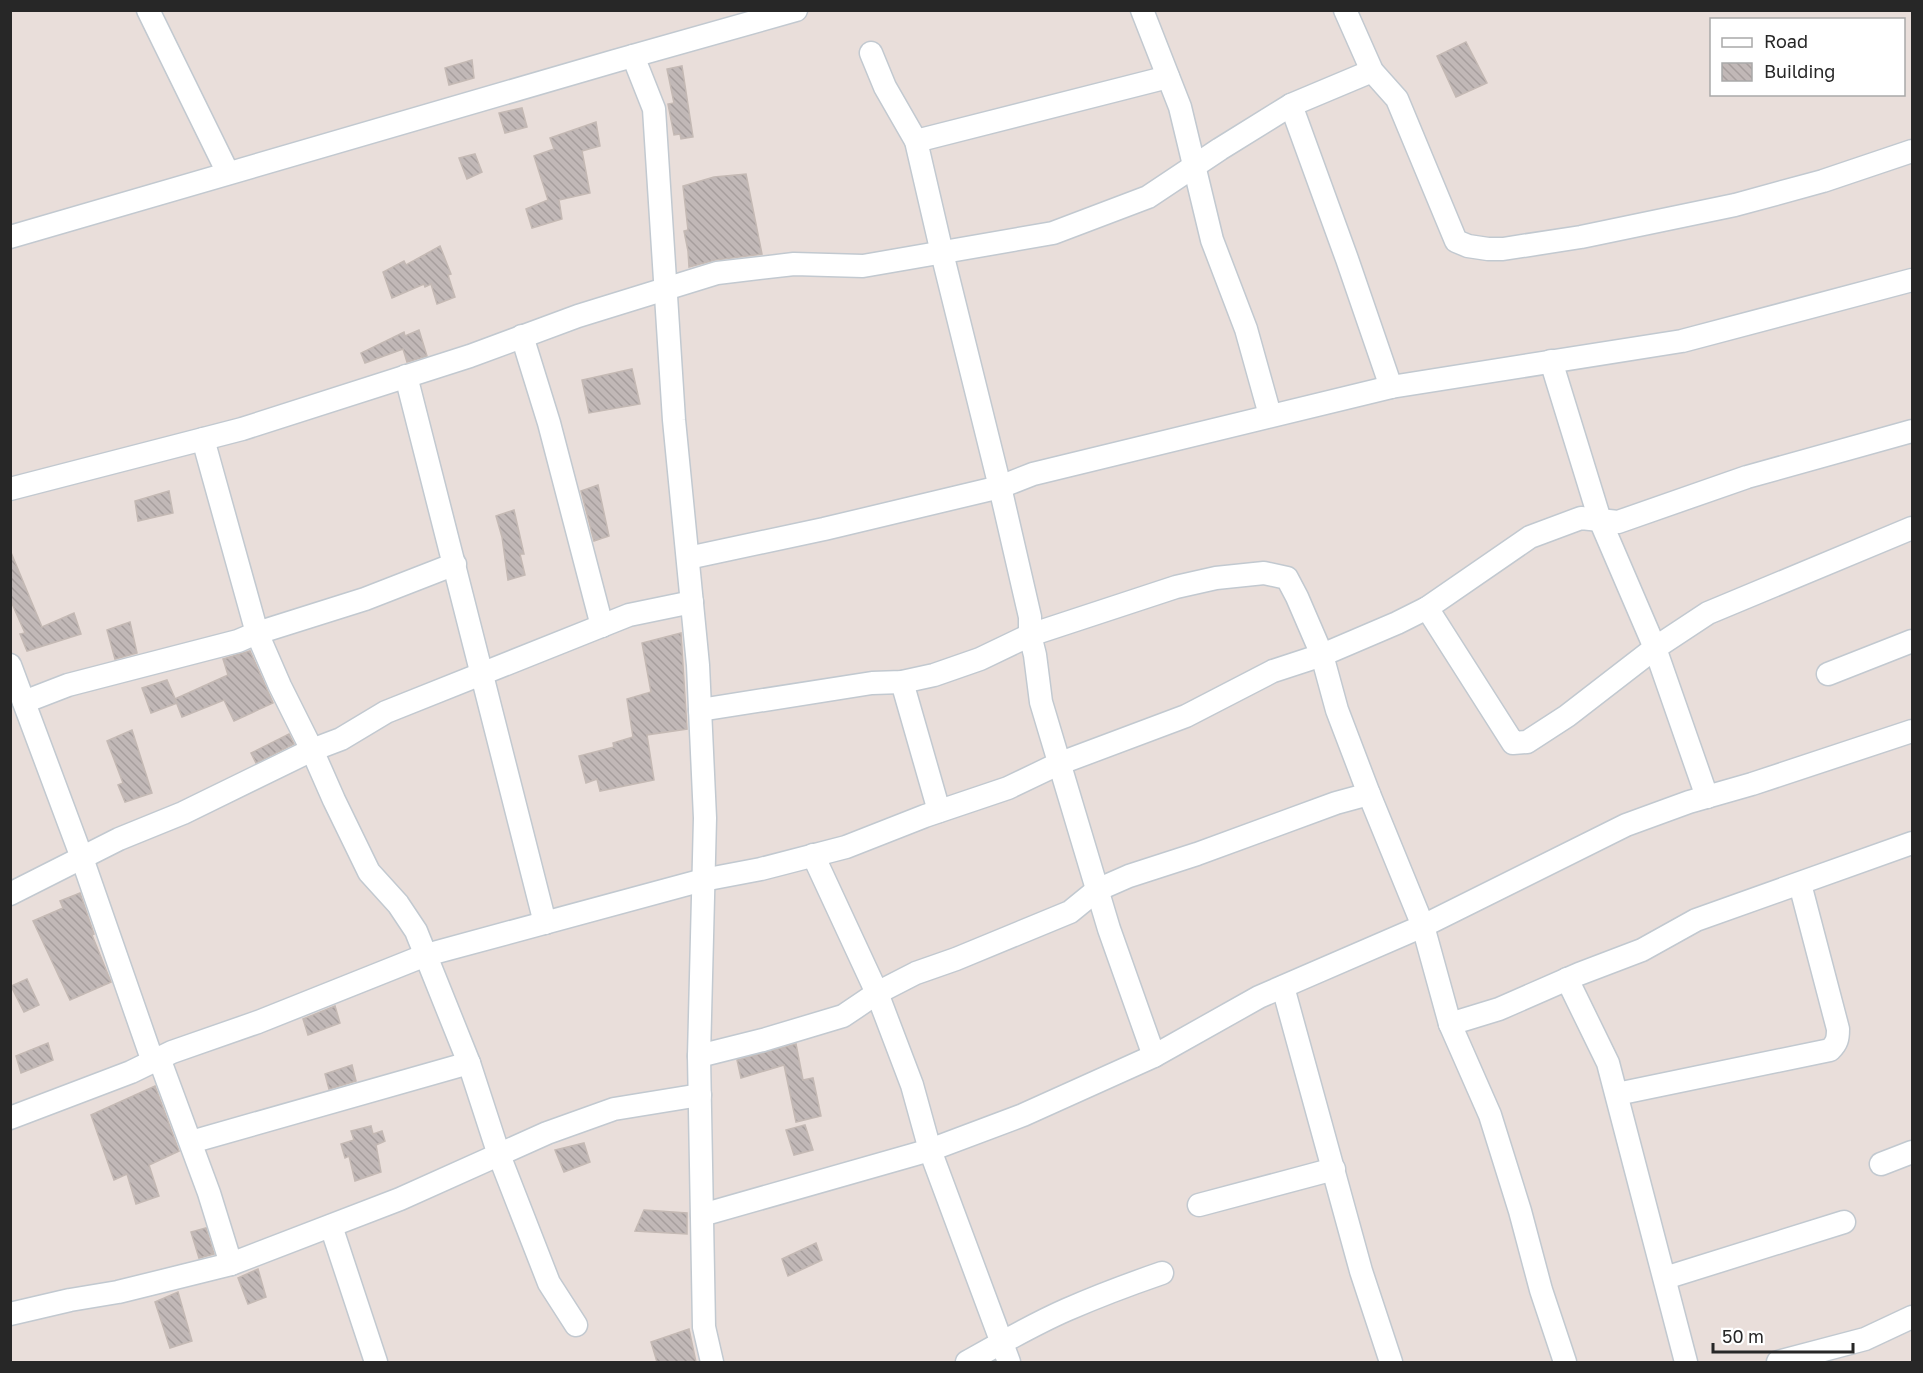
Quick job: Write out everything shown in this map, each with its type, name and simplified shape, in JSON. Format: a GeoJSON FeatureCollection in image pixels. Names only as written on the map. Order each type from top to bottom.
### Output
{"type":"FeatureCollection","features":[{"type":"Feature","properties":{"kind":"street"},"geometry":{"type":"LineString","coordinates":[[148,10],[228,173]]}},
{"type":"Feature","properties":{"kind":"street"},"geometry":{"type":"LineString","coordinates":[[10,237],[796,10]]}},
{"type":"Feature","properties":{"kind":"street"},"geometry":{"type":"LineString","coordinates":[[1142,10],[1180,107],[1212,240],[1246,329],[1270,415]]}},
{"type":"Feature","properties":{"kind":"street"},"geometry":{"type":"LineString","coordinates":[[1345,10],[1372,71],[1397,99],[1456,241],[1468,246],[1503,249],[1581,237],[1735,205],[1823,181],[1912,151]]}},
{"type":"Feature","properties":{"kind":"street"},"geometry":{"type":"LineString","coordinates":[[871,53],[885,87],[916,141],[1030,618],[1029,635],[1035,655],[1041,702],[1109,929],[1154,1056]]}},
{"type":"Feature","properties":{"kind":"street"},"geometry":{"type":"LineString","coordinates":[[633,56],[654,109],[674,420],[698,665],[705,818],[699,1056],[704,1327],[712,1362]]}},
{"type":"Feature","properties":{"kind":"street"},"geometry":{"type":"LineString","coordinates":[[10,489],[242,429],[470,356],[578,316],[717,273],[794,264],[863,266],[942,254],[1053,232],[1148,197],[1291,105],[1372,71]]}},
{"type":"Feature","properties":{"kind":"street"},"geometry":{"type":"LineString","coordinates":[[916,141],[1168,77]]}},
{"type":"Feature","properties":{"kind":"street"},"geometry":{"type":"LineString","coordinates":[[1291,105],[1391,387]]}},
{"type":"Feature","properties":{"kind":"street"},"geometry":{"type":"LineString","coordinates":[[688,558],[824,529],[1000,487],[1033,474],[1391,387],[1682,341],[1912,280]]}},
{"type":"Feature","properties":{"kind":"street"},"geometry":{"type":"LineString","coordinates":[[522,336],[549,423],[602,626]]}},
{"type":"Feature","properties":{"kind":"street"},"geometry":{"type":"LineString","coordinates":[[1551,361],[1600,520],[1655,648],[1707,797]]}},
{"type":"Feature","properties":{"kind":"street"},"geometry":{"type":"LineString","coordinates":[[406,376],[545,922]]}},
{"type":"Feature","properties":{"kind":"street"},"geometry":{"type":"LineString","coordinates":[[10,1118],[131,1072],[172,1052],[302,1005],[426,955],[703,880],[846,847],[939,811],[1008,788],[1058,764],[1186,716],[1272,670],[1322,656],[1397,623],[1427,608],[1530,537],[1581,518],[1618,522],[1747,477],[1912,432]]}},
{"type":"Feature","properties":{"kind":"street"},"geometry":{"type":"LineString","coordinates":[[203,440],[258,633],[280,686],[369,872],[398,904],[416,932],[469,1063],[499,1155],[549,1283],[576,1325]]}},
{"type":"Feature","properties":{"kind":"street"},"geometry":{"type":"LineString","coordinates":[[1427,608],[1514,743],[1527,742],[1567,716],[1655,648],[1708,613],[1912,528]]}},
{"type":"Feature","properties":{"kind":"street"},"geometry":{"type":"LineString","coordinates":[[24,702],[68,685],[238,641],[365,599],[455,564]]}},
{"type":"Feature","properties":{"kind":"street"},"geometry":{"type":"LineString","coordinates":[[700,710],[872,684],[902,682],[934,675],[980,658],[1029,635],[1176,587],[1216,578],[1264,573],[1287,578],[1322,656],[1337,710],[1423,926],[1450,1024],[1490,1115],[1520,1211],[1540,1290],[1565,1362]]}},
{"type":"Feature","properties":{"kind":"street"},"geometry":{"type":"LineString","coordinates":[[10,894],[119,839],[183,813],[312,750],[341,739],[386,712],[629,615],[692,602]]}},
{"type":"Feature","properties":{"kind":"street"},"geometry":{"type":"LineString","coordinates":[[1828,674],[1912,641]]}},
{"type":"Feature","properties":{"kind":"street"},"geometry":{"type":"LineString","coordinates":[[10,665],[156,1060],[191,1142],[231,1263]]}},
{"type":"Feature","properties":{"kind":"street"},"geometry":{"type":"LineString","coordinates":[[902,682],[939,811]]}},
{"type":"Feature","properties":{"kind":"street"},"geometry":{"type":"LineString","coordinates":[[702,1215],[930,1150],[1023,1115],[1154,1056],[1259,997],[1423,926],[1626,825],[1707,797],[1842,756],[1912,731]]}},
{"type":"Feature","properties":{"kind":"street"},"geometry":{"type":"LineString","coordinates":[[699,1056],[843,1016],[877,993],[916,973],[956,960],[1070,912],[1097,891],[1129,876],[1197,854],[1336,803],[1369,794]]}},
{"type":"Feature","properties":{"kind":"street"},"geometry":{"type":"LineString","coordinates":[[1450,1024],[1499,1009],[1642,950],[1696,920],[1912,843]]}},
{"type":"Feature","properties":{"kind":"street"},"geometry":{"type":"LineString","coordinates":[[813,855],[877,993],[912,1084],[930,1150],[1006,1352]]}},
{"type":"Feature","properties":{"kind":"street"},"geometry":{"type":"LineString","coordinates":[[1617,1095],[1830,1050],[1836,1044],[1838,1029],[1800,884]]}},
{"type":"Feature","properties":{"kind":"street"},"geometry":{"type":"LineString","coordinates":[[1568,979],[1608,1063],[1686,1362]]}},
{"type":"Feature","properties":{"kind":"street"},"geometry":{"type":"LineString","coordinates":[[1283,987],[1361,1271],[1391,1362]]}},
{"type":"Feature","properties":{"kind":"street"},"geometry":{"type":"LineString","coordinates":[[191,1142],[469,1063]]}},
{"type":"Feature","properties":{"kind":"street"},"geometry":{"type":"LineString","coordinates":[[10,1314],[118,1292],[231,1263],[400,1199],[547,1133],[614,1109],[700,1095]]}},
{"type":"Feature","properties":{"kind":"street"},"geometry":{"type":"LineString","coordinates":[[1881,1164],[1912,1152]]}},
{"type":"Feature","properties":{"kind":"street"},"geometry":{"type":"LineString","coordinates":[[1199,1205],[1334,1169]]}},
{"type":"Feature","properties":{"kind":"street"},"geometry":{"type":"LineString","coordinates":[[1665,1278],[1844,1222]]}},
{"type":"Feature","properties":{"kind":"street"},"geometry":{"type":"LineString","coordinates":[[331,1226],[376,1362]]}},
{"type":"Feature","properties":{"kind":"street"},"geometry":{"type":"LineString","coordinates":[[967,1362],[1006,1352],[1063,1311],[1162,1273]]}},
{"type":"Feature","properties":{"kind":"street"},"geometry":{"type":"LineString","coordinates":[[1778,1362],[1865,1339],[1912,1317]]}},
{"type":"Feature","properties":{"kind":"building"},"geometry":{"type":"Polygon","coordinates":[[[1466,42],[1487,83],[1456,97],[1437,56],[1466,42]]]}},
{"type":"Feature","properties":{"kind":"building"},"geometry":{"type":"Polygon","coordinates":[[[472,60],[474,78],[449,85],[445,68],[472,60]]]}},
{"type":"Feature","properties":{"kind":"building"},"geometry":{"type":"Polygon","coordinates":[[[682,66],[693,137],[681,139],[680,134],[674,135],[668,104],[674,103],[667,69],[682,66]]]}},
{"type":"Feature","properties":{"kind":"building"},"geometry":{"type":"Polygon","coordinates":[[[522,108],[527,127],[505,133],[499,113],[522,108]]]}},
{"type":"Feature","properties":{"kind":"building"},"geometry":{"type":"Polygon","coordinates":[[[596,122],[600,146],[582,151],[590,193],[559,200],[562,219],[532,228],[526,209],[548,200],[534,156],[554,149],[550,138],[596,122]]]}},
{"type":"Feature","properties":{"kind":"building"},"geometry":{"type":"Polygon","coordinates":[[[475,154],[482,172],[467,179],[459,158],[475,154]]]}},
{"type":"Feature","properties":{"kind":"building"},"geometry":{"type":"Polygon","coordinates":[[[746,174],[762,254],[715,260],[689,267],[684,231],[688,230],[683,186],[714,177],[746,174]]]}},
{"type":"Feature","properties":{"kind":"building"},"geometry":{"type":"Polygon","coordinates":[[[440,246],[451,274],[448,275],[455,297],[437,304],[431,284],[425,287],[424,284],[392,298],[383,272],[404,261],[406,265],[440,246]]]}},
{"type":"Feature","properties":{"kind":"building"},"geometry":{"type":"Polygon","coordinates":[[[419,330],[427,356],[407,362],[403,349],[365,363],[361,353],[404,332],[405,336],[419,330]]]}},
{"type":"Feature","properties":{"kind":"building"},"geometry":{"type":"Polygon","coordinates":[[[632,369],[640,404],[589,413],[582,380],[632,369]]]}},
{"type":"Feature","properties":{"kind":"building"},"geometry":{"type":"Polygon","coordinates":[[[598,485],[609,536],[594,541],[581,491],[598,485]]]}},
{"type":"Feature","properties":{"kind":"building"},"geometry":{"type":"Polygon","coordinates":[[[169,491],[173,513],[138,521],[135,501],[169,491]]]}},
{"type":"Feature","properties":{"kind":"building"},"geometry":{"type":"Polygon","coordinates":[[[514,510],[524,554],[520,554],[525,575],[508,580],[502,537],[496,516],[514,510]]]}},
{"type":"Feature","properties":{"kind":"building"},"geometry":{"type":"Polygon","coordinates":[[[10,550],[42,627],[74,613],[81,634],[27,651],[20,634],[25,633],[10,599],[10,550]]]}},
{"type":"Feature","properties":{"kind":"building"},"geometry":{"type":"Polygon","coordinates":[[[130,622],[137,653],[115,659],[107,630],[130,622]]]}},
{"type":"Feature","properties":{"kind":"building"},"geometry":{"type":"Polygon","coordinates":[[[681,633],[687,729],[647,735],[654,780],[600,791],[597,779],[586,783],[579,756],[614,747],[613,743],[633,737],[627,699],[651,692],[642,643],[681,633]]]}},
{"type":"Feature","properties":{"kind":"building"},"geometry":{"type":"Polygon","coordinates":[[[250,651],[273,703],[234,721],[224,700],[182,717],[175,699],[228,675],[223,659],[250,651]]]}},
{"type":"Feature","properties":{"kind":"building"},"geometry":{"type":"Polygon","coordinates":[[[167,680],[177,703],[151,713],[142,688],[167,680]]]}},
{"type":"Feature","properties":{"kind":"building"},"geometry":{"type":"Polygon","coordinates":[[[132,730],[152,793],[125,802],[118,785],[123,783],[107,741],[132,730]]]}},
{"type":"Feature","properties":{"kind":"building"},"geometry":{"type":"Polygon","coordinates":[[[289,734],[294,744],[256,763],[251,753],[289,734]]]}},
{"type":"Feature","properties":{"kind":"building"},"geometry":{"type":"Polygon","coordinates":[[[80,893],[94,934],[92,935],[111,982],[70,1000],[33,921],[63,908],[60,901],[80,893]]]}},
{"type":"Feature","properties":{"kind":"building"},"geometry":{"type":"Polygon","coordinates":[[[27,979],[39,1005],[24,1012],[11,986],[27,979]]]}},
{"type":"Feature","properties":{"kind":"building"},"geometry":{"type":"Polygon","coordinates":[[[335,1006],[340,1023],[308,1035],[303,1019],[335,1006]]]}},
{"type":"Feature","properties":{"kind":"building"},"geometry":{"type":"Polygon","coordinates":[[[48,1043],[53,1060],[21,1073],[16,1056],[48,1043]]]}},
{"type":"Feature","properties":{"kind":"building"},"geometry":{"type":"Polygon","coordinates":[[[796,1044],[803,1080],[813,1078],[821,1116],[796,1122],[784,1065],[741,1078],[737,1060],[796,1044]]]}},
{"type":"Feature","properties":{"kind":"building"},"geometry":{"type":"Polygon","coordinates":[[[352,1065],[356,1081],[329,1089],[325,1074],[352,1065]]]}},
{"type":"Feature","properties":{"kind":"building"},"geometry":{"type":"Polygon","coordinates":[[[155,1086],[179,1151],[149,1165],[159,1196],[136,1204],[127,1174],[114,1180],[91,1115],[155,1086]]]}},
{"type":"Feature","properties":{"kind":"building"},"geometry":{"type":"Polygon","coordinates":[[[805,1125],[813,1150],[794,1155],[786,1130],[805,1125]]]}},
{"type":"Feature","properties":{"kind":"building"},"geometry":{"type":"Polygon","coordinates":[[[371,1126],[373,1134],[382,1131],[385,1141],[376,1145],[381,1172],[355,1181],[349,1156],[345,1158],[341,1144],[354,1140],[351,1131],[371,1126]]]}},
{"type":"Feature","properties":{"kind":"building"},"geometry":{"type":"Polygon","coordinates":[[[584,1143],[590,1162],[564,1172],[555,1150],[584,1143]]]}},
{"type":"Feature","properties":{"kind":"building"},"geometry":{"type":"Polygon","coordinates":[[[644,1210],[687,1213],[687,1234],[635,1231],[644,1210]]]}},
{"type":"Feature","properties":{"kind":"building"},"geometry":{"type":"Polygon","coordinates":[[[206,1228],[214,1254],[199,1258],[191,1232],[206,1228]]]}},
{"type":"Feature","properties":{"kind":"building"},"geometry":{"type":"Polygon","coordinates":[[[816,1243],[822,1260],[788,1276],[782,1259],[816,1243]]]}},
{"type":"Feature","properties":{"kind":"building"},"geometry":{"type":"Polygon","coordinates":[[[258,1269],[266,1297],[248,1304],[238,1278],[258,1269]]]}},
{"type":"Feature","properties":{"kind":"building"},"geometry":{"type":"Polygon","coordinates":[[[178,1292],[192,1341],[170,1348],[155,1302],[178,1292]]]}},
{"type":"Feature","properties":{"kind":"building"},"geometry":{"type":"Polygon","coordinates":[[[689,1329],[696,1362],[657,1362],[651,1342],[689,1329]]]}}]}
